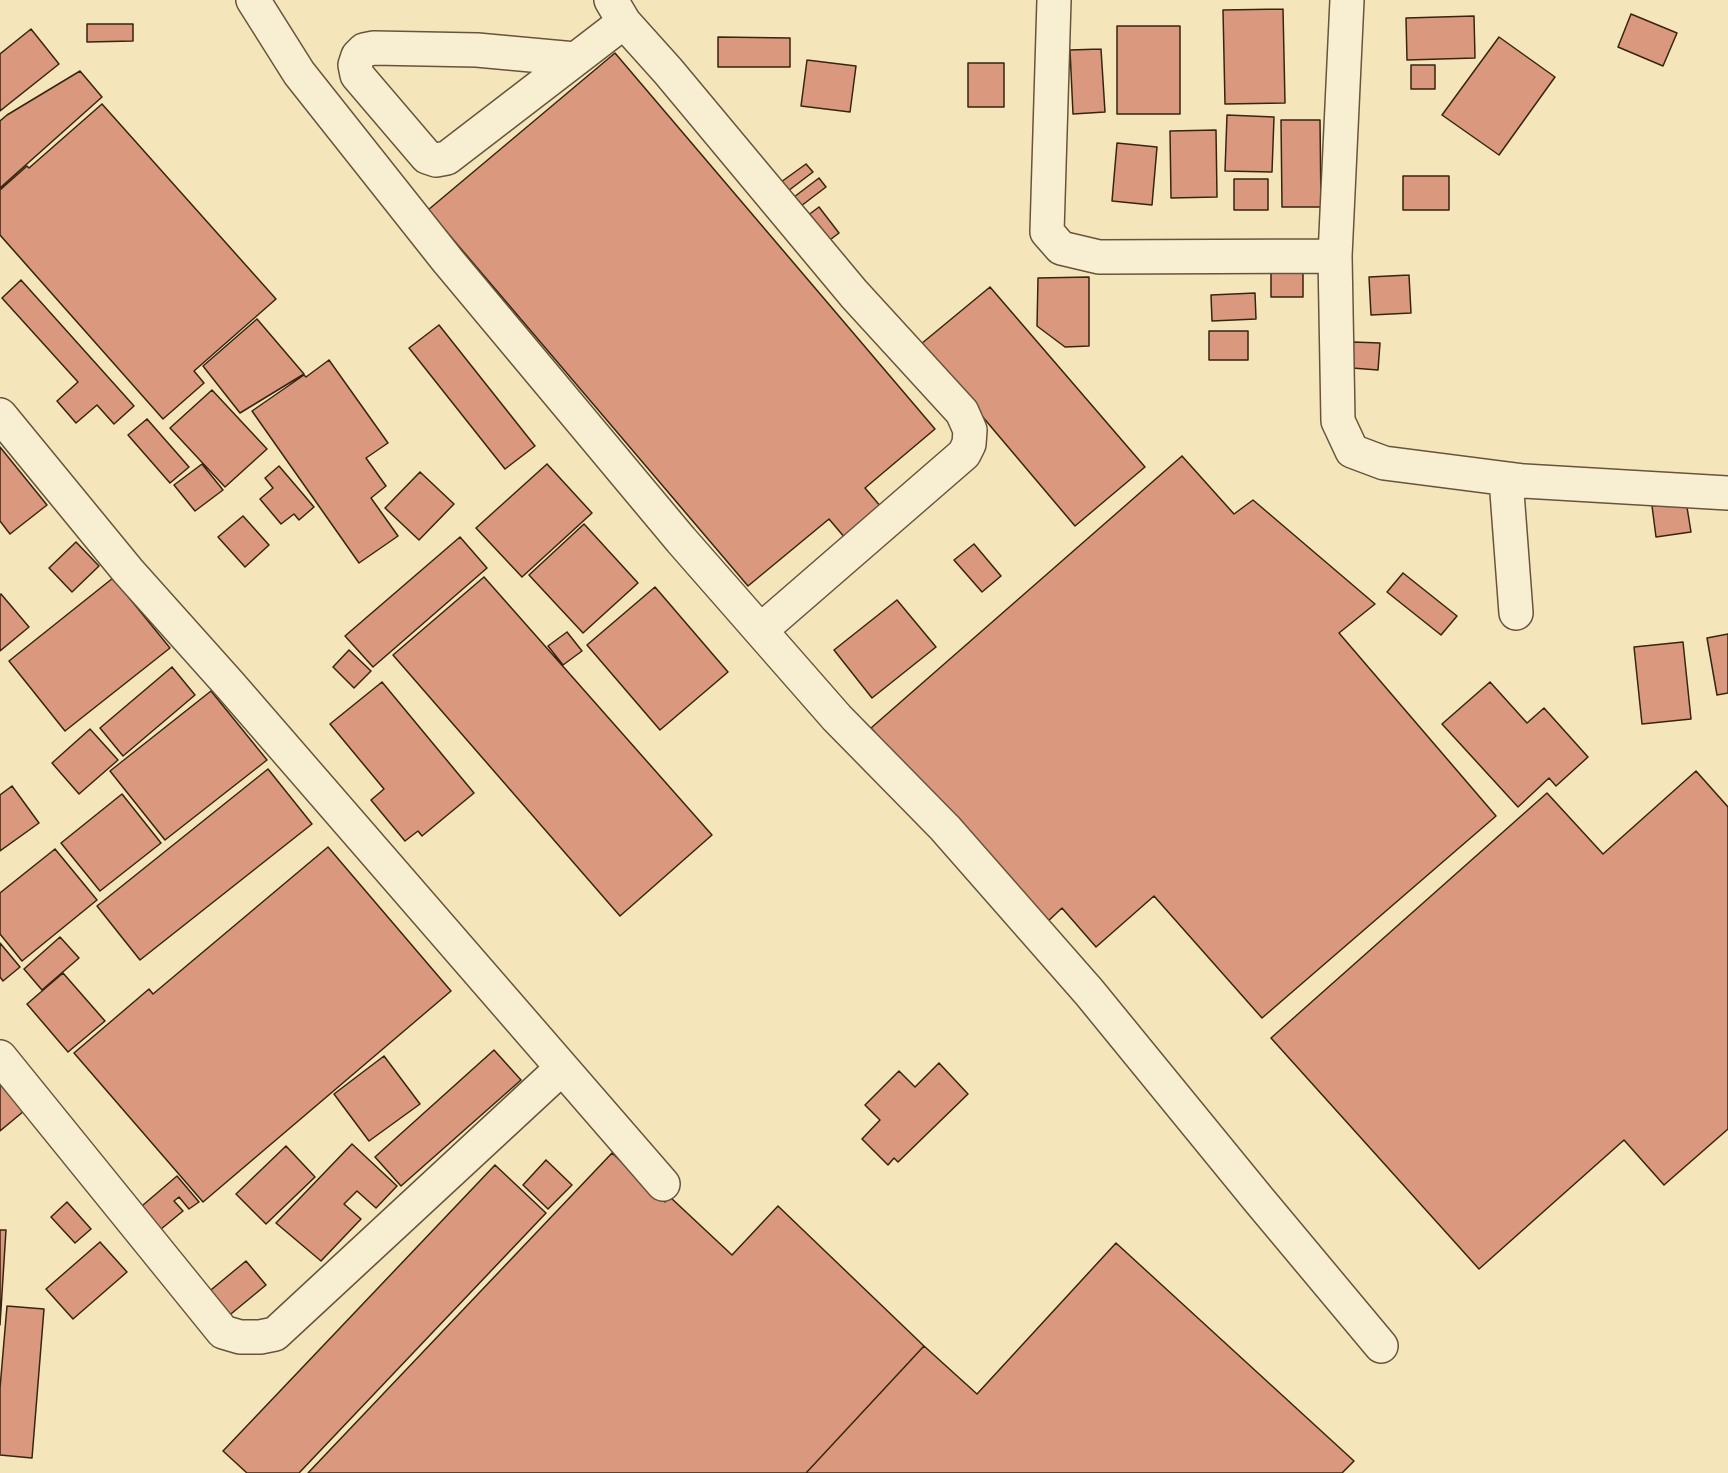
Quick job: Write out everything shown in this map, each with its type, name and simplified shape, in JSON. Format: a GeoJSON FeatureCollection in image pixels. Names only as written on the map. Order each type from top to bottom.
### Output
{"type":"FeatureCollection","features":[{"type":"Feature","properties":{"kind":"street"},"geometry":{"type":"LineString","coordinates":[[253,0],[299,73],[448,261],[681,540],[837,717],[945,828],[1089,992],[1381,1346]]}},
{"type":"Feature","properties":{"kind":"street"},"geometry":{"type":"LineString","coordinates":[[1054,0],[1047,232],[1061,248],[1099,257],[1335,256]]}},
{"type":"Feature","properties":{"kind":"street"},"geometry":{"type":"LineString","coordinates":[[1347,0],[1335,256],[1338,421],[1352,451],[1384,463],[1506,479],[1728,493]]}},
{"type":"Feature","properties":{"kind":"street"},"geometry":{"type":"LineString","coordinates":[[575,59],[477,50],[374,48],[364,50],[358,56],[355,65],[357,75],[427,157],[436,160],[447,158],[575,59],[618,11],[854,294],[962,412],[970,429],[969,444],[964,454],[761,630]]}},
{"type":"Feature","properties":{"kind":"street"},"geometry":{"type":"LineString","coordinates":[[0,415],[128,572],[230,685],[663,1184]]}},
{"type":"Feature","properties":{"kind":"street"},"geometry":{"type":"LineString","coordinates":[[1506,479],[1516,614]]}},
{"type":"Feature","properties":{"kind":"street"},"geometry":{"type":"LineString","coordinates":[[0,1058],[223,1332],[240,1337],[275,1334],[562,1068]]}},
{"type":"Feature","properties":{"kind":"building"},"geometry":{"type":"Polygon","coordinates":[[[1283,9],[1285,103],[1225,104],[1223,10],[1283,9]]]}},
{"type":"Feature","properties":{"kind":"building"},"geometry":{"type":"Polygon","coordinates":[[[1631,14],[1677,33],[1663,66],[1618,47],[1631,14]]]}},
{"type":"Feature","properties":{"kind":"building"},"geometry":{"type":"Polygon","coordinates":[[[1474,16],[1475,58],[1407,60],[1406,18],[1474,16]]]}},
{"type":"Feature","properties":{"kind":"building"},"geometry":{"type":"Polygon","coordinates":[[[87,24],[133,24],[133,41],[87,42],[87,24]]]}},
{"type":"Feature","properties":{"kind":"building"},"geometry":{"type":"Polygon","coordinates":[[[1117,26],[1180,26],[1180,114],[1117,114],[1117,26]]]}},
{"type":"Feature","properties":{"kind":"building"},"geometry":{"type":"Polygon","coordinates":[[[31,29],[59,64],[0,111],[0,54],[31,29]]]}},
{"type":"Feature","properties":{"kind":"building"},"geometry":{"type":"Polygon","coordinates":[[[718,37],[790,38],[790,67],[718,67],[718,37]]]}},
{"type":"Feature","properties":{"kind":"building"},"geometry":{"type":"Polygon","coordinates":[[[1499,37],[1555,77],[1499,155],[1442,115],[1499,37]]]}},
{"type":"Feature","properties":{"kind":"building"},"geometry":{"type":"Polygon","coordinates":[[[1101,49],[1105,112],[1073,114],[1070,50],[1101,49]]]}},
{"type":"Feature","properties":{"kind":"building"},"geometry":{"type":"Polygon","coordinates":[[[615,53],[935,429],[865,488],[887,514],[851,545],[829,519],[748,586],[428,210],[615,53]]]}},
{"type":"Feature","properties":{"kind":"building"},"geometry":{"type":"Polygon","coordinates":[[[807,60],[856,66],[850,112],[801,106],[807,60]]]}},
{"type":"Feature","properties":{"kind":"building"},"geometry":{"type":"Polygon","coordinates":[[[968,63],[1004,63],[1004,107],[968,107],[968,63]]]}},
{"type":"Feature","properties":{"kind":"building"},"geometry":{"type":"Polygon","coordinates":[[[1411,65],[1435,65],[1435,89],[1411,89],[1411,65]]]}},
{"type":"Feature","properties":{"kind":"building"},"geometry":{"type":"Polygon","coordinates":[[[80,71],[102,97],[0,188],[0,121],[80,71]]]}},
{"type":"Feature","properties":{"kind":"building"},"geometry":{"type":"Polygon","coordinates":[[[102,104],[276,299],[194,371],[204,383],[163,419],[0,235],[0,190],[27,166],[29,168],[102,104]]]}},
{"type":"Feature","properties":{"kind":"building"},"geometry":{"type":"Polygon","coordinates":[[[1227,115],[1274,117],[1272,172],[1225,171],[1227,115]]]}},
{"type":"Feature","properties":{"kind":"building"},"geometry":{"type":"Polygon","coordinates":[[[1281,120],[1320,120],[1321,207],[1282,207],[1281,120]]]}},
{"type":"Feature","properties":{"kind":"building"},"geometry":{"type":"Polygon","coordinates":[[[1216,130],[1217,197],[1171,198],[1170,131],[1216,130]]]}},
{"type":"Feature","properties":{"kind":"building"},"geometry":{"type":"Polygon","coordinates":[[[1117,143],[1157,147],[1152,205],[1112,201],[1117,143]]]}},
{"type":"Feature","properties":{"kind":"building"},"geometry":{"type":"Polygon","coordinates":[[[806,164],[813,172],[788,191],[781,182],[806,164]]]}},
{"type":"Feature","properties":{"kind":"building"},"geometry":{"type":"Polygon","coordinates":[[[1403,176],[1449,176],[1449,210],[1403,210],[1403,176]]]}},
{"type":"Feature","properties":{"kind":"building"},"geometry":{"type":"Polygon","coordinates":[[[819,178],[826,187],[801,206],[794,197],[819,178]]]}},
{"type":"Feature","properties":{"kind":"building"},"geometry":{"type":"Polygon","coordinates":[[[1234,179],[1268,179],[1268,210],[1234,210],[1234,179]]]}},
{"type":"Feature","properties":{"kind":"building"},"geometry":{"type":"Polygon","coordinates":[[[819,207],[839,233],[822,246],[803,219],[819,207]]]}},
{"type":"Feature","properties":{"kind":"building"},"geometry":{"type":"Polygon","coordinates":[[[1271,267],[1303,267],[1303,297],[1271,297],[1271,267]]]}},
{"type":"Feature","properties":{"kind":"building"},"geometry":{"type":"Polygon","coordinates":[[[1409,275],[1411,313],[1371,315],[1369,277],[1409,275]]]}},
{"type":"Feature","properties":{"kind":"building"},"geometry":{"type":"Polygon","coordinates":[[[1089,277],[1089,346],[1065,347],[1037,326],[1038,278],[1089,277]]]}},
{"type":"Feature","properties":{"kind":"building"},"geometry":{"type":"Polygon","coordinates":[[[21,280],[134,406],[114,424],[97,405],[76,423],[57,401],[78,382],[2,298],[21,280]]]}},
{"type":"Feature","properties":{"kind":"building"},"geometry":{"type":"Polygon","coordinates":[[[990,287],[1145,467],[1075,526],[921,344],[990,287]]]}},
{"type":"Feature","properties":{"kind":"building"},"geometry":{"type":"Polygon","coordinates":[[[1255,293],[1256,319],[1212,321],[1211,295],[1255,293]]]}},
{"type":"Feature","properties":{"kind":"building"},"geometry":{"type":"Polygon","coordinates":[[[257,319],[304,374],[240,413],[203,366],[257,319]]]}},
{"type":"Feature","properties":{"kind":"building"},"geometry":{"type":"Polygon","coordinates":[[[439,325],[535,446],[505,469],[409,348],[439,325]]]}},
{"type":"Feature","properties":{"kind":"building"},"geometry":{"type":"Polygon","coordinates":[[[1209,331],[1248,331],[1248,360],[1209,360],[1209,331]]]}},
{"type":"Feature","properties":{"kind":"building"},"geometry":{"type":"Polygon","coordinates":[[[1353,342],[1380,343],[1378,370],[1352,368],[1353,342]]]}},
{"type":"Feature","properties":{"kind":"building"},"geometry":{"type":"Polygon","coordinates":[[[329,360],[388,443],[366,458],[386,486],[371,498],[398,536],[359,563],[252,411],[329,360]]]}},
{"type":"Feature","properties":{"kind":"building"},"geometry":{"type":"Polygon","coordinates":[[[212,390],[267,449],[225,487],[170,428],[212,390]]]}},
{"type":"Feature","properties":{"kind":"building"},"geometry":{"type":"Polygon","coordinates":[[[147,419],[189,467],[170,483],[128,435],[147,419]]]}},
{"type":"Feature","properties":{"kind":"building"},"geometry":{"type":"Polygon","coordinates":[[[0,447],[47,505],[10,534],[0,521],[0,447]]]}},
{"type":"Feature","properties":{"kind":"building"},"geometry":{"type":"Polygon","coordinates":[[[1182,456],[1234,514],[1253,500],[1375,604],[1339,633],[1496,816],[1262,1018],[1154,896],[1096,947],[1062,908],[1045,924],[871,728],[1182,456]]]}},
{"type":"Feature","properties":{"kind":"building"},"geometry":{"type":"Polygon","coordinates":[[[202,464],[223,490],[195,511],[174,485],[202,464]]]}},
{"type":"Feature","properties":{"kind":"building"},"geometry":{"type":"Polygon","coordinates":[[[547,464],[592,513],[522,577],[476,528],[547,464]]]}},
{"type":"Feature","properties":{"kind":"building"},"geometry":{"type":"Polygon","coordinates":[[[279,466],[314,507],[299,520],[294,514],[281,524],[260,499],[273,488],[265,478],[279,466]]]}},
{"type":"Feature","properties":{"kind":"building"},"geometry":{"type":"Polygon","coordinates":[[[420,472],[454,504],[419,540],[385,508],[420,472]]]}},
{"type":"Feature","properties":{"kind":"building"},"geometry":{"type":"Polygon","coordinates":[[[1686,501],[1691,532],[1656,537],[1652,506],[1686,501]]]}},
{"type":"Feature","properties":{"kind":"building"},"geometry":{"type":"Polygon","coordinates":[[[243,516],[269,545],[245,567],[218,537],[243,516]]]}},
{"type":"Feature","properties":{"kind":"building"},"geometry":{"type":"Polygon","coordinates":[[[584,524],[638,583],[583,633],[529,575],[584,524]]]}},
{"type":"Feature","properties":{"kind":"building"},"geometry":{"type":"Polygon","coordinates":[[[460,537],[487,568],[373,667],[345,636],[460,537]]]}},
{"type":"Feature","properties":{"kind":"building"},"geometry":{"type":"Polygon","coordinates":[[[76,542],[99,566],[72,592],[49,568],[76,542]]]}},
{"type":"Feature","properties":{"kind":"building"},"geometry":{"type":"Polygon","coordinates":[[[974,544],[1001,576],[982,592],[954,560],[974,544]]]}},
{"type":"Feature","properties":{"kind":"building"},"geometry":{"type":"Polygon","coordinates":[[[1403,573],[1457,616],[1441,635],[1387,592],[1403,573]]]}},
{"type":"Feature","properties":{"kind":"building"},"geometry":{"type":"Polygon","coordinates":[[[484,577],[712,835],[620,916],[393,655],[484,577]]]}},
{"type":"Feature","properties":{"kind":"building"},"geometry":{"type":"Polygon","coordinates":[[[113,578],[170,648],[65,731],[9,661],[113,578]]]}},
{"type":"Feature","properties":{"kind":"building"},"geometry":{"type":"Polygon","coordinates":[[[655,587],[728,672],[660,730],[587,645],[655,587]]]}},
{"type":"Feature","properties":{"kind":"building"},"geometry":{"type":"Polygon","coordinates":[[[0,595],[29,627],[0,651],[0,595]]]}},
{"type":"Feature","properties":{"kind":"building"},"geometry":{"type":"Polygon","coordinates":[[[897,600],[936,647],[872,698],[834,650],[897,600]]]}},
{"type":"Feature","properties":{"kind":"building"},"geometry":{"type":"Polygon","coordinates":[[[567,632],[582,651],[563,665],[548,646],[567,632]]]}},
{"type":"Feature","properties":{"kind":"building"},"geometry":{"type":"Polygon","coordinates":[[[1728,634],[1728,693],[1717,695],[1707,638],[1728,634]]]}},
{"type":"Feature","properties":{"kind":"building"},"geometry":{"type":"Polygon","coordinates":[[[1683,642],[1691,719],[1642,724],[1634,647],[1683,642]]]}},
{"type":"Feature","properties":{"kind":"building"},"geometry":{"type":"Polygon","coordinates":[[[349,650],[371,671],[354,688],[333,667],[349,650]]]}},
{"type":"Feature","properties":{"kind":"building"},"geometry":{"type":"Polygon","coordinates":[[[172,667],[195,695],[123,756],[100,728],[172,667]]]}},
{"type":"Feature","properties":{"kind":"building"},"geometry":{"type":"Polygon","coordinates":[[[382,682],[474,793],[422,836],[418,831],[405,841],[371,800],[384,789],[330,724],[382,682]]]}},
{"type":"Feature","properties":{"kind":"building"},"geometry":{"type":"Polygon","coordinates":[[[1490,682],[1527,723],[1544,708],[1588,757],[1556,786],[1549,778],[1518,807],[1442,724],[1490,682]]]}},
{"type":"Feature","properties":{"kind":"building"},"geometry":{"type":"Polygon","coordinates":[[[211,691],[267,760],[165,840],[110,771],[211,691]]]}},
{"type":"Feature","properties":{"kind":"building"},"geometry":{"type":"Polygon","coordinates":[[[90,729],[118,760],[79,794],[52,763],[90,729]]]}},
{"type":"Feature","properties":{"kind":"building"},"geometry":{"type":"Polygon","coordinates":[[[268,769],[312,824],[140,960],[97,906],[268,769]]]}},
{"type":"Feature","properties":{"kind":"building"},"geometry":{"type":"Polygon","coordinates":[[[1696,771],[1728,807],[1728,1129],[1664,1185],[1624,1140],[1479,1269],[1271,1038],[1547,793],[1603,854],[1696,771]]]}},
{"type":"Feature","properties":{"kind":"building"},"geometry":{"type":"Polygon","coordinates":[[[12,786],[39,823],[0,851],[0,795],[12,786]]]}},
{"type":"Feature","properties":{"kind":"building"},"geometry":{"type":"Polygon","coordinates":[[[122,794],[161,843],[100,891],[61,843],[122,794]]]}},
{"type":"Feature","properties":{"kind":"building"},"geometry":{"type":"Polygon","coordinates":[[[328,847],[451,991],[203,1202],[74,1053],[149,989],[153,994],[328,847]]]}},
{"type":"Feature","properties":{"kind":"building"},"geometry":{"type":"Polygon","coordinates":[[[55,849],[97,900],[22,961],[0,934],[0,893],[55,849]]]}},
{"type":"Feature","properties":{"kind":"building"},"geometry":{"type":"Polygon","coordinates":[[[60,937],[79,958],[42,990],[24,969],[60,937]]]}},
{"type":"Feature","properties":{"kind":"building"},"geometry":{"type":"Polygon","coordinates":[[[0,943],[20,967],[3,981],[0,977],[0,943]]]}},
{"type":"Feature","properties":{"kind":"building"},"geometry":{"type":"Polygon","coordinates":[[[63,973],[105,1021],[68,1052],[27,1004],[63,973]]]}},
{"type":"Feature","properties":{"kind":"building"},"geometry":{"type":"Polygon","coordinates":[[[494,1050],[521,1080],[401,1186],[375,1157],[494,1050]]]}},
{"type":"Feature","properties":{"kind":"building"},"geometry":{"type":"Polygon","coordinates":[[[384,1056],[420,1104],[369,1141],[334,1094],[384,1056]]]}},
{"type":"Feature","properties":{"kind":"building"},"geometry":{"type":"Polygon","coordinates":[[[939,1063],[968,1094],[898,1162],[894,1158],[888,1165],[862,1139],[880,1120],[865,1105],[899,1071],[915,1087],[939,1063]]]}},
{"type":"Feature","properties":{"kind":"building"},"geometry":{"type":"Polygon","coordinates":[[[0,1081],[24,1111],[0,1131],[0,1081]]]}},
{"type":"Feature","properties":{"kind":"building"},"geometry":{"type":"Polygon","coordinates":[[[352,1144],[397,1186],[376,1208],[357,1191],[344,1204],[361,1219],[321,1261],[276,1223],[352,1144]]]}},
{"type":"Feature","properties":{"kind":"building"},"geometry":{"type":"Polygon","coordinates":[[[286,1146],[315,1177],[266,1224],[236,1194],[286,1146]]]}},
{"type":"Feature","properties":{"kind":"building"},"geometry":{"type":"Polygon","coordinates":[[[612,1153],[665,1202],[670,1197],[732,1255],[778,1206],[924,1346],[806,1473],[308,1473],[612,1153]]]}},
{"type":"Feature","properties":{"kind":"building"},"geometry":{"type":"Polygon","coordinates":[[[546,1160],[572,1185],[548,1209],[523,1185],[546,1160]]]}},
{"type":"Feature","properties":{"kind":"building"},"geometry":{"type":"Polygon","coordinates":[[[495,1165],[546,1213],[299,1473],[247,1473],[223,1451],[495,1165]]]}},
{"type":"Feature","properties":{"kind":"building"},"geometry":{"type":"Polygon","coordinates":[[[177,1176],[199,1202],[189,1209],[179,1197],[174,1201],[183,1211],[155,1234],[136,1211],[177,1176]]]}},
{"type":"Feature","properties":{"kind":"building"},"geometry":{"type":"Polygon","coordinates":[[[67,1202],[91,1229],[75,1243],[51,1217],[67,1202]]]}},
{"type":"Feature","properties":{"kind":"building"},"geometry":{"type":"Polygon","coordinates":[[[0,1230],[6,1230],[0,1325],[0,1230]]]}},
{"type":"Feature","properties":{"kind":"building"},"geometry":{"type":"Polygon","coordinates":[[[100,1242],[127,1272],[73,1319],[46,1289],[100,1242]]]}},
{"type":"Feature","properties":{"kind":"building"},"geometry":{"type":"Polygon","coordinates":[[[1116,1243],[1354,1461],[1342,1473],[806,1473],[924,1346],[977,1394],[1116,1243]]]}},
{"type":"Feature","properties":{"kind":"building"},"geometry":{"type":"Polygon","coordinates":[[[246,1261],[266,1285],[226,1318],[206,1294],[246,1261]]]}},
{"type":"Feature","properties":{"kind":"building"},"geometry":{"type":"Polygon","coordinates":[[[7,1306],[44,1309],[32,1458],[0,1455],[0,1388],[7,1306]]]}}]}
